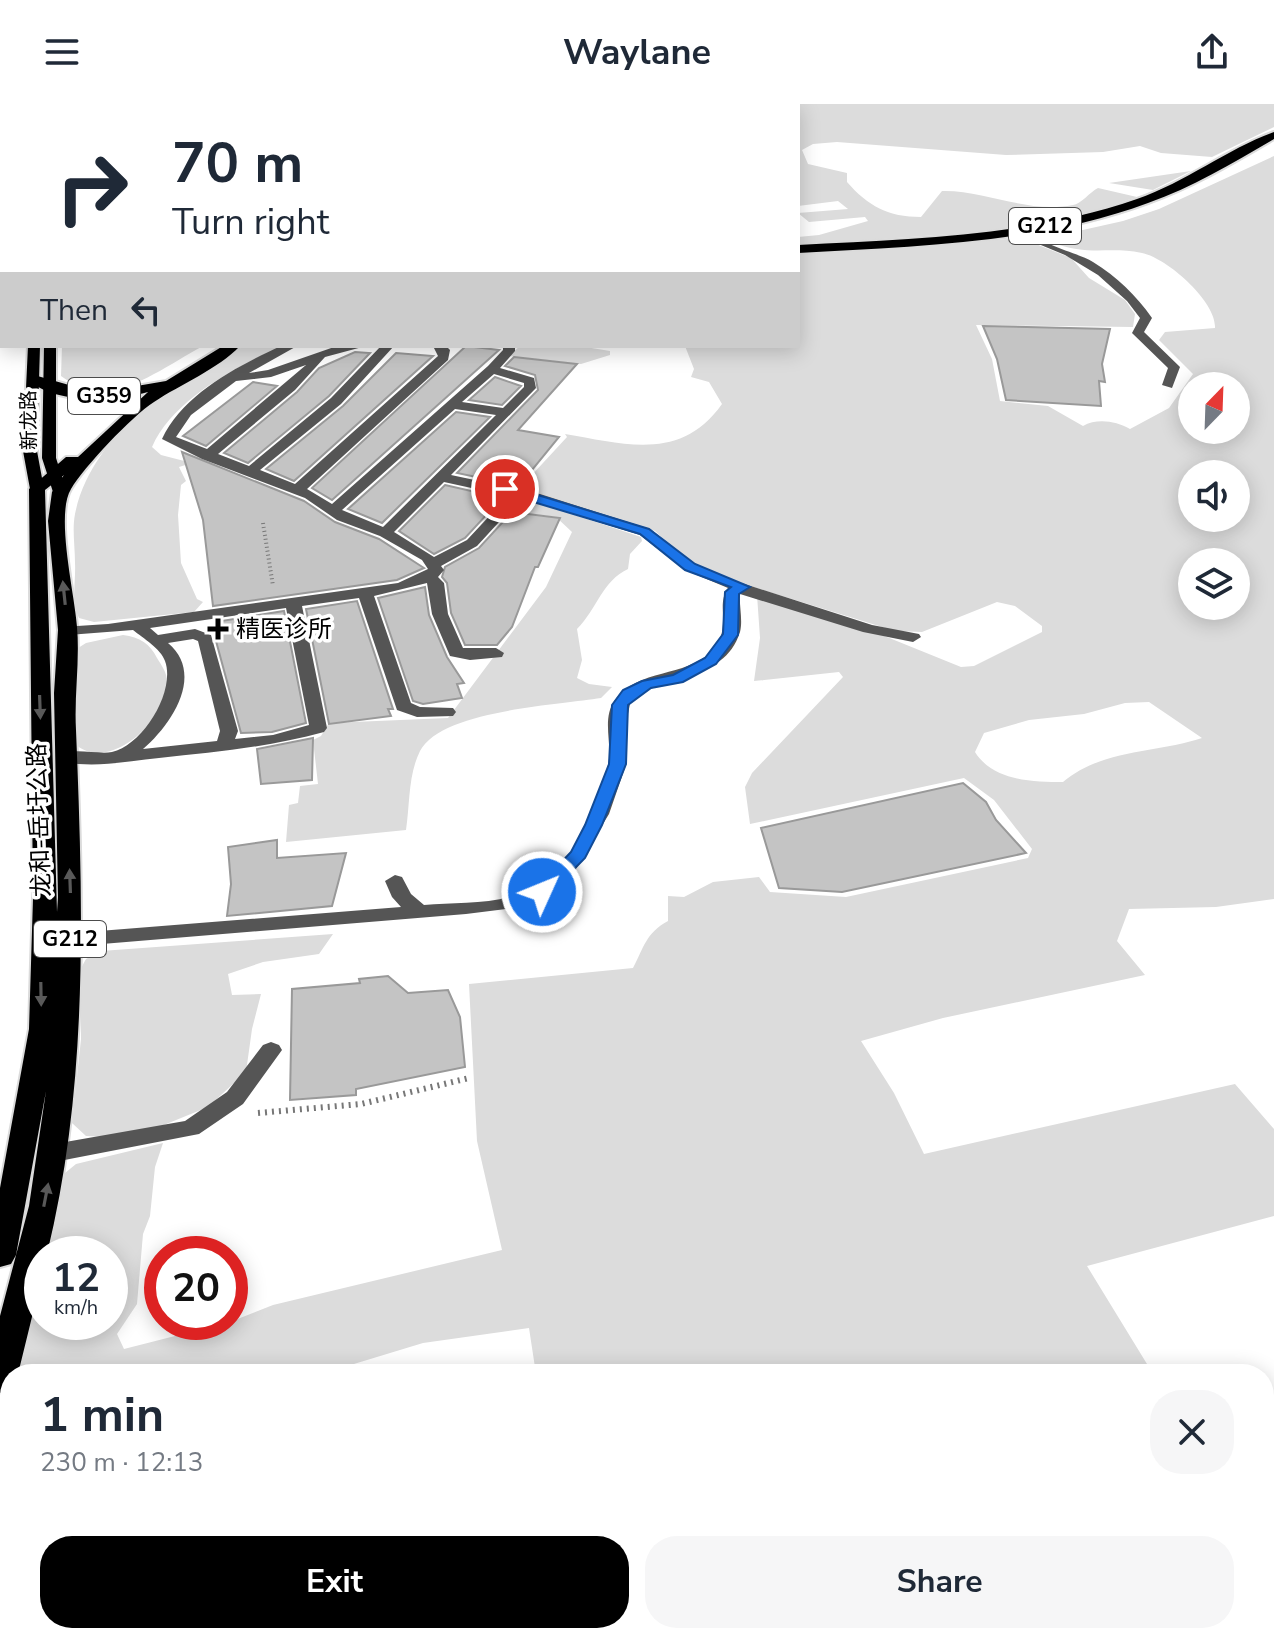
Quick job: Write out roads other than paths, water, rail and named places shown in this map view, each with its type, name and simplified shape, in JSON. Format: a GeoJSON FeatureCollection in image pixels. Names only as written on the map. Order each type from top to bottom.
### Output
{"type":"FeatureCollection","features":[{"type":"Feature","properties":{"kind":"highway","name":"G212"},"geometry":{"type":"LineString","coordinates":[[1027,231],[1083,219],[1142,201],[1274,135]]}},
{"type":"Feature","properties":{"kind":"highway","name":"G212"},"geometry":{"type":"LineString","coordinates":[[800,250],[954,242],[1134,209],[1192,185],[1274,142]]}},
{"type":"Feature","properties":{"kind":"highway"},"geometry":{"type":"LineString","coordinates":[[50,485],[112,417],[214,348]]}},
{"type":"Feature","properties":{"kind":"highway"},"geometry":{"type":"LineString","coordinates":[[50,485],[68,478],[108,434],[144,401],[230,348]]}},
{"type":"Feature","properties":{"kind":"highway","name":"G359"},"geometry":{"type":"LineString","coordinates":[[41,382],[93,397],[175,380]]}},
{"type":"Feature","properties":{"kind":"highway","name":"龙和-岳圩公路"},"geometry":{"type":"LineString","coordinates":[[4,1364],[44,1206],[54,1153],[70,950],[64,693],[68,630],[57,521],[50,485]]}},
{"type":"Feature","properties":{"kind":"highway","name":"龙和-岳圩公路"},"geometry":{"type":"LineString","coordinates":[[0,1255],[25,1137],[42,1029],[50,485]]}},
{"type":"Feature","properties":{"kind":"main road","name":"新龙路"},"geometry":{"type":"LineString","coordinates":[[34,348],[41,382],[50,485]]}},
{"type":"Feature","properties":{"kind":"main road","name":"新龙路"},"geometry":{"type":"LineString","coordinates":[[50,348],[30,451],[50,485]]}},
{"type":"Feature","properties":{"kind":"street"},"geometry":{"type":"LineString","coordinates":[[1027,231],[1037,242],[1083,261],[1120,287],[1140,308],[1146,318],[1138,333],[1174,367],[1168,385]]}},
{"type":"Feature","properties":{"kind":"street"},"geometry":{"type":"LineString","coordinates":[[286,348],[255,362],[192,409],[169,439],[298,489],[333,511],[385,533],[431,570],[440,614],[456,652],[470,655],[496,653]]}},
{"type":"Feature","properties":{"kind":"street"},"geometry":{"type":"LineString","coordinates":[[236,377],[271,376],[340,348]]}},
{"type":"Feature","properties":{"kind":"street"},"geometry":{"type":"LineString","coordinates":[[251,471],[336,401],[386,348]]}},
{"type":"Feature","properties":{"kind":"street"},"geometry":{"type":"LineString","coordinates":[[298,489],[444,357],[442,348]]}},
{"type":"Feature","properties":{"kind":"street"},"geometry":{"type":"LineString","coordinates":[[333,511],[492,369],[509,348]]}},
{"type":"Feature","properties":{"kind":"street"},"geometry":{"type":"LineString","coordinates":[[207,456],[291,387],[319,358]]}},
{"type":"Feature","properties":{"kind":"street"},"geometry":{"type":"LineString","coordinates":[[385,533],[532,384],[492,369]]}},
{"type":"Feature","properties":{"kind":"street"},"geometry":{"type":"LineString","coordinates":[[452,405],[506,412]]}},
{"type":"Feature","properties":{"kind":"street"},"geometry":{"type":"LineString","coordinates":[[440,477],[518,493],[645,532],[690,567],[869,629],[913,637]]}},
{"type":"Feature","properties":{"kind":"street"},"geometry":{"type":"LineString","coordinates":[[68,630],[137,625],[401,587],[472,543],[518,493]]}},
{"type":"Feature","properties":{"kind":"street"},"geometry":{"type":"LineString","coordinates":[[70,950],[99,938],[516,901],[542,892],[561,876],[594,825],[618,764],[620,705],[629,693],[647,684],[677,678],[711,661],[731,635],[732,592],[743,587]]}},
{"type":"Feature","properties":{"kind":"street"},"geometry":{"type":"LineString","coordinates":[[365,592],[403,706],[417,712],[447,712]]}},
{"type":"Feature","properties":{"kind":"street"},"geometry":{"type":"LineString","coordinates":[[67,757],[88,760],[295,737],[318,728],[293,603]]}},
{"type":"Feature","properties":{"kind":"street"},"geometry":{"type":"LineString","coordinates":[[120,757],[152,728],[171,702],[175,690],[172,655],[137,625]]}},
{"type":"Feature","properties":{"kind":"street"},"geometry":{"type":"LineString","coordinates":[[155,640],[195,634],[205,638],[229,731],[224,745]]}},
{"type":"Feature","properties":{"kind":"street"},"geometry":{"type":"LineString","coordinates":[[395,881],[402,897],[418,911]]}},
{"type":"Feature","properties":{"kind":"street"},"geometry":{"type":"LineString","coordinates":[[54,1153],[191,1128],[235,1098],[271,1050]]}},
{"type":"Feature","properties":{"kind":"place","name":"精医诊所"},"geometry":{"type":"Point","coordinates":[218,629]}}]}
